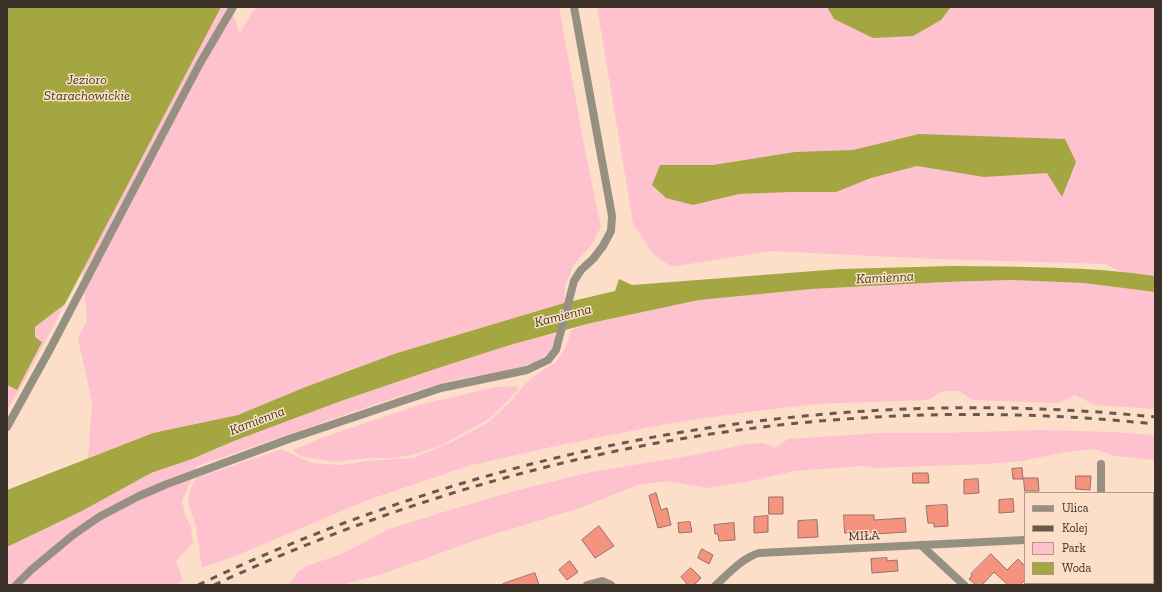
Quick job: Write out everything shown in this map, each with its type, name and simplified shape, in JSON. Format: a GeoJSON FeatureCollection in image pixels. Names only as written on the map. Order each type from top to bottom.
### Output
{"type":"FeatureCollection","features":[{"type":"Feature","properties":{"kind":"street"},"geometry":{"type":"LineString","coordinates":[[7,427],[49,352],[199,65],[233,7]]}},
{"type":"Feature","properties":{"kind":"street"},"geometry":{"type":"LineString","coordinates":[[16,585],[31,570],[73,535],[100,517],[139,496],[167,484],[289,439],[441,388],[527,370],[548,360],[556,350],[561,336],[574,281],[581,270],[593,260],[611,231],[612,216],[574,7]]}},
{"type":"Feature","properties":{"kind":"street"},"geometry":{"type":"LineString","coordinates":[[1101,464],[1101,492]]}},
{"type":"Feature","properties":{"kind":"street","name":"MIŁA"},"geometry":{"type":"LineString","coordinates":[[716,585],[739,564],[754,554],[759,553],[1024,540]]}},
{"type":"Feature","properties":{"kind":"street"},"geometry":{"type":"LineString","coordinates":[[921,546],[964,585]]}},
{"type":"Feature","properties":{"kind":"street"},"geometry":{"type":"LineString","coordinates":[[587,585],[602,581],[611,585]]}},
{"type":"Feature","properties":{"kind":"green space"},"geometry":{"type":"Polygon","coordinates":[[[57,7],[230,7],[240,33],[253,11],[258,7],[559,7],[584,145],[601,227],[592,244],[573,266],[565,287],[564,303],[397,353],[238,415],[153,433],[88,458],[92,403],[78,338],[87,320],[57,7]]]}},
{"type":"Feature","properties":{"kind":"green space"},"geometry":{"type":"Polygon","coordinates":[[[597,7],[1155,7],[1155,288],[1105,264],[937,259],[769,251],[671,267],[653,254],[633,223],[597,7]]]}},
{"type":"Feature","properties":{"kind":"green space"},"geometry":{"type":"Polygon","coordinates":[[[1011,280],[1084,283],[1155,292],[1155,409],[1095,405],[1075,395],[1059,403],[972,400],[959,391],[943,391],[928,400],[816,404],[666,424],[551,447],[468,466],[368,500],[235,556],[202,568],[196,527],[188,502],[191,488],[196,478],[282,449],[311,463],[341,465],[366,461],[413,458],[450,443],[489,422],[511,401],[525,384],[537,374],[556,362],[566,347],[571,330],[591,323],[699,300],[812,289],[1011,280]]]}},
{"type":"Feature","properties":{"kind":"green space"},"geometry":{"type":"Polygon","coordinates":[[[65,304],[16,396],[7,409],[7,385],[17,390],[35,337],[35,327],[65,304]]]}},
{"type":"Feature","properties":{"kind":"green space"},"geometry":{"type":"Polygon","coordinates":[[[553,334],[557,338],[553,346],[545,356],[535,362],[513,369],[454,380],[412,392],[197,466],[182,501],[185,514],[191,527],[193,543],[176,561],[183,581],[176,585],[7,585],[7,547],[82,511],[151,473],[192,459],[234,441],[341,401],[510,345],[553,334]]]}},
{"type":"Feature","properties":{"kind":"green space"},"geometry":{"type":"Polygon","coordinates":[[[515,386],[519,389],[489,419],[440,446],[418,453],[395,458],[366,458],[334,462],[299,456],[293,450],[321,438],[419,405],[495,387],[515,386]]]}},
{"type":"Feature","properties":{"kind":"green space"},"geometry":{"type":"Polygon","coordinates":[[[1041,430],[1155,435],[1155,460],[1115,456],[1094,449],[1066,452],[1021,461],[987,464],[874,468],[862,466],[794,471],[746,482],[706,488],[668,481],[638,485],[583,507],[482,538],[382,574],[341,585],[288,585],[298,572],[309,565],[342,554],[389,529],[522,489],[591,472],[699,454],[746,444],[764,443],[775,448],[788,439],[880,433],[1041,430]]]}},
{"type":"Feature","properties":{"kind":"water","name":"Jezioro Starachowickie"},"geometry":{"type":"Polygon","coordinates":[[[7,7],[221,7],[65,304],[35,327],[35,337],[42,342],[17,390],[7,385],[7,7]]]}},
{"type":"Feature","properties":{"kind":"water"},"geometry":{"type":"Polygon","coordinates":[[[827,7],[951,7],[941,20],[913,36],[873,38],[834,19],[827,7]]]}},
{"type":"Feature","properties":{"kind":"water"},"geometry":{"type":"Polygon","coordinates":[[[919,134],[1065,139],[1076,162],[1062,197],[1047,173],[984,177],[917,166],[871,178],[836,192],[739,194],[693,205],[666,198],[652,185],[660,165],[713,165],[795,152],[853,150],[919,134]]]}},
{"type":"Feature","properties":{"kind":"water","name":"Kamienna"},"geometry":{"type":"Polygon","coordinates":[[[952,266],[1105,270],[1155,276],[1155,292],[1084,283],[1011,280],[812,289],[699,300],[591,323],[510,345],[435,369],[341,401],[234,441],[192,459],[151,473],[82,511],[7,547],[7,490],[153,433],[238,415],[303,388],[397,353],[564,303],[615,291],[619,279],[632,285],[840,269],[952,266]]]}},
{"type":"Feature","properties":{"kind":"building"},"geometry":{"type":"Polygon","coordinates":[[[1022,468],[1023,479],[1013,479],[1012,469],[1022,468]]]}},
{"type":"Feature","properties":{"kind":"building"},"geometry":{"type":"Polygon","coordinates":[[[913,473],[928,473],[929,483],[913,483],[913,473]]]}},
{"type":"Feature","properties":{"kind":"building"},"geometry":{"type":"Polygon","coordinates":[[[1076,476],[1091,476],[1090,490],[1076,489],[1076,476]]]}},
{"type":"Feature","properties":{"kind":"building"},"geometry":{"type":"Polygon","coordinates":[[[1024,478],[1038,478],[1039,491],[1025,491],[1024,478]]]}},
{"type":"Feature","properties":{"kind":"building"},"geometry":{"type":"Polygon","coordinates":[[[978,479],[979,493],[964,494],[964,480],[978,479]]]}},
{"type":"Feature","properties":{"kind":"building"},"geometry":{"type":"Polygon","coordinates":[[[656,493],[661,510],[667,508],[671,525],[658,528],[649,496],[656,493]]]}},
{"type":"Feature","properties":{"kind":"building"},"geometry":{"type":"Polygon","coordinates":[[[769,497],[783,497],[783,514],[769,514],[769,497]]]}},
{"type":"Feature","properties":{"kind":"building"},"geometry":{"type":"Polygon","coordinates":[[[1013,499],[1014,512],[999,513],[999,500],[1013,499]]]}},
{"type":"Feature","properties":{"kind":"building"},"geometry":{"type":"Polygon","coordinates":[[[947,505],[948,526],[934,527],[934,523],[928,523],[926,506],[947,505]]]}},
{"type":"Feature","properties":{"kind":"building"},"geometry":{"type":"Polygon","coordinates":[[[844,515],[874,515],[874,520],[905,518],[906,532],[875,534],[875,532],[845,533],[844,515]]]}},
{"type":"Feature","properties":{"kind":"building"},"geometry":{"type":"Polygon","coordinates":[[[768,516],[768,532],[754,533],[754,517],[768,516]]]}},
{"type":"Feature","properties":{"kind":"building"},"geometry":{"type":"Polygon","coordinates":[[[817,520],[818,537],[798,538],[798,521],[817,520]]]}},
{"type":"Feature","properties":{"kind":"building"},"geometry":{"type":"Polygon","coordinates":[[[690,522],[692,532],[679,533],[678,523],[690,522]]]}},
{"type":"Feature","properties":{"kind":"building"},"geometry":{"type":"Polygon","coordinates":[[[734,523],[735,540],[719,541],[718,534],[715,534],[714,525],[734,523]]]}},
{"type":"Feature","properties":{"kind":"building"},"geometry":{"type":"Polygon","coordinates":[[[599,526],[614,546],[595,558],[582,540],[599,526]]]}},
{"type":"Feature","properties":{"kind":"building"},"geometry":{"type":"Polygon","coordinates":[[[702,549],[713,555],[709,564],[698,558],[702,549]]]}},
{"type":"Feature","properties":{"kind":"building"},"geometry":{"type":"Polygon","coordinates":[[[991,554],[1007,570],[1018,559],[1024,565],[1024,581],[1020,585],[1008,585],[994,572],[982,585],[976,585],[969,579],[972,576],[971,574],[991,554]]]}},
{"type":"Feature","properties":{"kind":"building"},"geometry":{"type":"Polygon","coordinates":[[[887,558],[887,561],[897,560],[898,571],[872,573],[871,559],[887,558]]]}},
{"type":"Feature","properties":{"kind":"building"},"geometry":{"type":"Polygon","coordinates":[[[570,561],[578,572],[567,580],[559,570],[570,561]]]}},
{"type":"Feature","properties":{"kind":"building"},"geometry":{"type":"Polygon","coordinates":[[[691,568],[701,578],[694,585],[688,585],[681,577],[691,568]]]}},
{"type":"Feature","properties":{"kind":"building"},"geometry":{"type":"Polygon","coordinates":[[[535,573],[539,585],[503,585],[503,584],[535,573]]]}},
{"type":"Feature","properties":{"kind":"railway"},"geometry":{"type":"LineString","coordinates":[[198,585],[311,536],[427,494],[545,460],[665,435],[786,418],[909,409],[1032,409],[1155,417]]}},
{"type":"Feature","properties":{"kind":"railway"},"geometry":{"type":"LineString","coordinates":[[214,585],[326,537],[441,497],[557,464],[674,440],[793,424],[913,415],[1033,415],[1155,424]]}}]}
